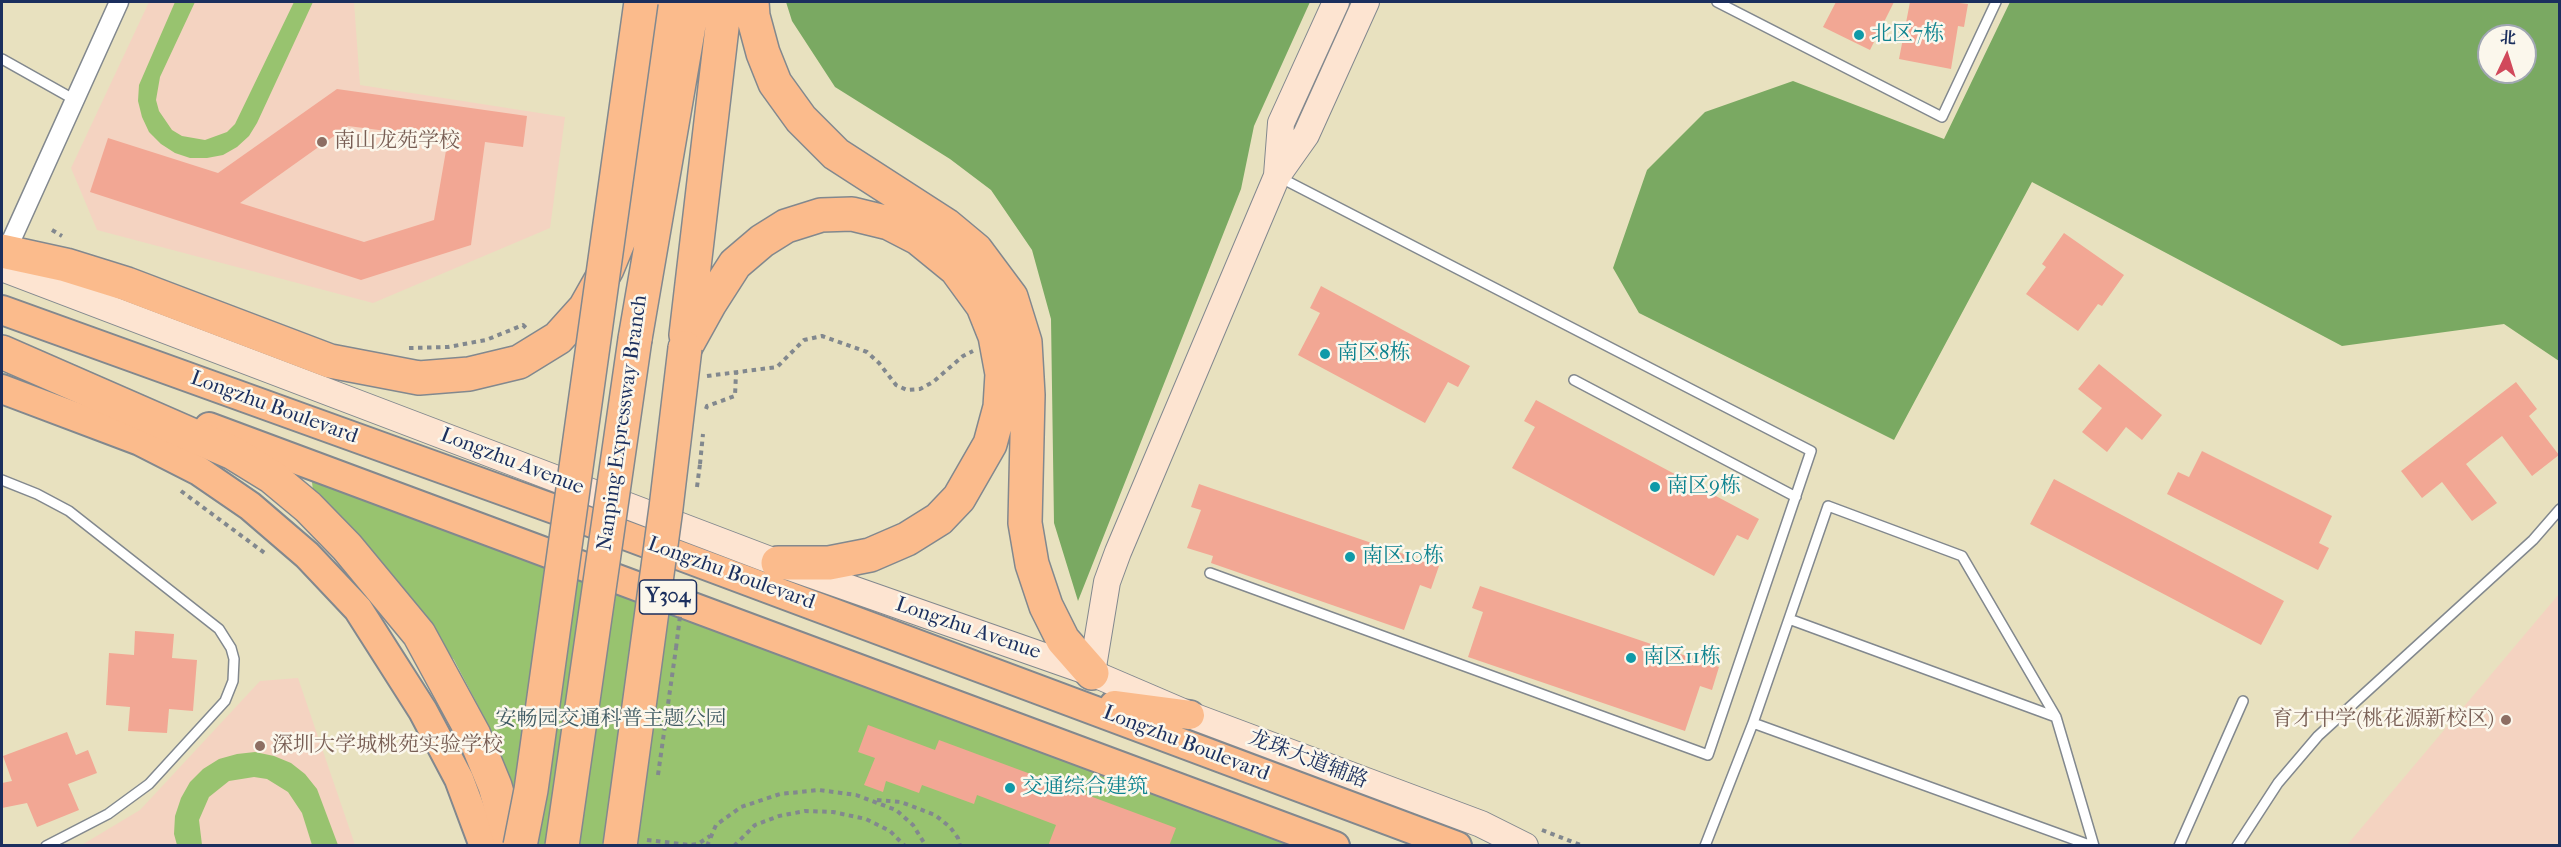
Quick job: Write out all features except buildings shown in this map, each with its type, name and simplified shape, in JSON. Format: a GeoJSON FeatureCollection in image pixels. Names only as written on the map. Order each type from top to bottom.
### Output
{"type":"FeatureCollection","features":[{"type":"Feature","properties":{"kind":"highway"},"geometry":{"type":"LineString","coordinates":[[520,846],[533,779],[641,2]]}},
{"type":"Feature","properties":{"kind":"highway"},"geometry":{"type":"LineString","coordinates":[[3,257],[66,265],[128,284],[330,361],[419,378],[469,374],[519,362],[558,338],[585,308],[607,269],[626,223],[636,180],[663,2]]}},
{"type":"Feature","properties":{"kind":"highway","name":"Nanping Expressway Branch"},"geometry":{"type":"LineString","coordinates":[[562,846],[634,339],[693,2]]}},
{"type":"Feature","properties":{"kind":"highway"},"geometry":{"type":"LineString","coordinates":[[629,842],[664,520],[692,362],[725,2]]}},
{"type":"Feature","properties":{"kind":"highway"},"geometry":{"type":"LineString","coordinates":[[752,2],[753,16],[763,53],[775,83],[801,119],[836,154],[946,225],[976,250],[1011,297],[1025,342],[1028,394],[1025,523],[1032,564],[1046,606],[1063,640],[1092,672]]}},
{"type":"Feature","properties":{"kind":"highway"},"geometry":{"type":"LineString","coordinates":[[692,362],[710,303],[735,264],[762,241],[786,226],[821,215],[852,214],[879,221],[918,238],[956,269],[983,306],[995,336],[1002,374],[1000,407],[990,444],[959,498],[939,519],[915,534],[870,555],[829,563],[778,563]]}},
{"type":"Feature","properties":{"kind":"highway"},"geometry":{"type":"LineString","coordinates":[[2,351],[233,453],[272,477],[308,507],[384,590],[419,634],[474,735],[495,786],[512,846]]}},
{"type":"Feature","properties":{"kind":"main road"},"geometry":{"type":"LineString","coordinates":[[1277,176],[1281,123],[1336,2]]}},
{"type":"Feature","properties":{"kind":"main road"},"geometry":{"type":"LineString","coordinates":[[1092,672],[1107,582],[1114,562],[1277,176],[1306,135],[1366,2]]}},
{"type":"Feature","properties":{"kind":"main road","name":"Longzhu Avenue"},"geometry":{"type":"LineString","coordinates":[[3,257],[778,563],[1092,672]]}},
{"type":"Feature","properties":{"kind":"main road","name":"Longzhu Boulevard"},"geometry":{"type":"LineString","coordinates":[[2,310],[601,526],[1457,846]]}},
{"type":"Feature","properties":{"kind":"main road","name":"Longzhu Boulevard"},"geometry":{"type":"LineString","coordinates":[[2,351],[1335,846]]}},
{"type":"Feature","properties":{"kind":"main road"},"geometry":{"type":"LineString","coordinates":[[2,389],[140,441],[199,471],[250,506],[307,555],[358,609],[423,711],[459,779],[484,846]]}},
{"type":"Feature","properties":{"kind":"main road","name":"龙珠大道辅路"},"geometry":{"type":"LineString","coordinates":[[1092,672],[1190,715],[1481,824],[1525,846]]}},
{"type":"Feature","properties":{"kind":"main road"},"geometry":{"type":"LineString","coordinates":[[1063,698],[1190,715]]}},
{"type":"Feature","properties":{"kind":"street"},"geometry":{"type":"LineString","coordinates":[[3,257],[119,2]]}},
{"type":"Feature","properties":{"kind":"street"},"geometry":{"type":"LineString","coordinates":[[1481,824],[1539,846]]}},
{"type":"Feature","properties":{"kind":"lane"},"geometry":{"type":"LineString","coordinates":[[1717,2],[1942,117],[1996,2]]}},
{"type":"Feature","properties":{"kind":"lane"},"geometry":{"type":"LineString","coordinates":[[2,59],[75,100]]}},
{"type":"Feature","properties":{"kind":"lane"},"geometry":{"type":"LineString","coordinates":[[1210,573],[1708,754],[1811,451],[1277,176]]}},
{"type":"Feature","properties":{"kind":"lane"},"geometry":{"type":"LineString","coordinates":[[1574,380],[1796,497]]}},
{"type":"Feature","properties":{"kind":"lane"},"geometry":{"type":"LineString","coordinates":[[2,480],[37,494],[69,511],[219,629],[231,648],[234,658],[234,681],[225,701],[149,784],[108,814],[46,846]]}},
{"type":"Feature","properties":{"kind":"lane"},"geometry":{"type":"LineString","coordinates":[[1705,846],[1753,723],[1828,506],[1962,556],[2056,717],[2093,846]]}},
{"type":"Feature","properties":{"kind":"lane"},"geometry":{"type":"LineString","coordinates":[[2237,846],[2278,783],[2318,736],[2533,540],[2559,509]]}},
{"type":"Feature","properties":{"kind":"lane"},"geometry":{"type":"LineString","coordinates":[[1789,619],[2056,717]]}},
{"type":"Feature","properties":{"kind":"lane"},"geometry":{"type":"LineString","coordinates":[[2179,846],[2243,701]]}},
{"type":"Feature","properties":{"kind":"lane"},"geometry":{"type":"LineString","coordinates":[[1753,723],[2093,846]]}},
{"type":"Feature","properties":{"kind":"path"},"geometry":{"type":"LineString","coordinates":[[52,230],[70,242]]}},
{"type":"Feature","properties":{"kind":"path"},"geometry":{"type":"LineString","coordinates":[[404,348],[448,347],[486,340],[523,325],[529,330]]}},
{"type":"Feature","properties":{"kind":"path"},"geometry":{"type":"LineString","coordinates":[[692,362],[736,373],[777,367],[804,340],[822,336],[867,352],[896,385],[907,390],[920,389],[933,382],[963,356],[982,349]]}},
{"type":"Feature","properties":{"kind":"path"},"geometry":{"type":"LineString","coordinates":[[707,406],[735,396],[736,373]]}},
{"type":"Feature","properties":{"kind":"path"},"geometry":{"type":"LineString","coordinates":[[179,490],[238,531],[272,559]]}},
{"type":"Feature","properties":{"kind":"path"},"geometry":{"type":"LineString","coordinates":[[668,719],[676,648]]}},
{"type":"Feature","properties":{"kind":"path"},"geometry":{"type":"LineString","coordinates":[[707,846],[716,825],[741,807],[780,794],[819,790],[839,791],[872,799],[901,802],[935,815],[950,827],[958,838],[960,846]]}},
{"type":"Feature","properties":{"kind":"path"},"geometry":{"type":"LineString","coordinates":[[872,799],[905,817],[926,846]]}},
{"type":"Feature","properties":{"kind":"path"},"geometry":{"type":"LineString","coordinates":[[734,846],[756,825],[779,816],[805,811],[833,812],[866,819],[890,831],[905,846]]}},
{"type":"Feature","properties":{"kind":"path"},"geometry":{"type":"LineString","coordinates":[[629,842],[690,846],[710,836]]}},
{"type":"Feature","properties":{"kind":"shaded area","name":"南山龙苑学校"},"geometry":{"type":"Polygon","coordinates":[[[149,2],[354,2],[360,85],[565,117],[550,228],[373,303],[97,230],[71,168],[149,2]]]}},
{"type":"Feature","properties":{"kind":"shaded area","name":"育才中学(桃花源新校区)"},"geometry":{"type":"Polygon","coordinates":[[[2559,594],[2559,845],[2347,845],[2559,594]]]}},
{"type":"Feature","properties":{"kind":"shaded area","name":"深圳大学城桃苑实验学校"},"geometry":{"type":"Polygon","coordinates":[[[298,678],[355,845],[80,846],[140,810],[260,681],[298,678]]]}},
{"type":"Feature","properties":{"kind":"green space"},"geometry":{"type":"Polygon","coordinates":[[[175,2],[195,2],[160,77],[156,100],[159,111],[172,130],[182,136],[205,140],[227,132],[235,124],[294,2],[313,2],[257,123],[249,136],[237,147],[223,155],[190,158],[175,153],[149,132],[142,117],[138,101],[139,85],[175,2]]]}},
{"type":"Feature","properties":{"kind":"green space"},"geometry":{"type":"Polygon","coordinates":[[[786,2],[1310,2],[1254,126],[1241,189],[1078,601],[1054,523],[1051,319],[1032,250],[991,190],[950,159],[835,87],[792,21],[786,2]]]}},
{"type":"Feature","properties":{"kind":"green space"},"geometry":{"type":"Polygon","coordinates":[[[2010,2],[2559,2],[2559,361],[2504,324],[2342,346],[2032,182],[1894,440],[1639,313],[1613,268],[1647,170],[1705,112],[1793,81],[1944,139],[2010,2]]]}},
{"type":"Feature","properties":{"kind":"green space","name":"安畅园交通科普主题公园"},"geometry":{"type":"Polygon","coordinates":[[[320,476],[1301,845],[493,845],[482,803],[451,733],[484,717],[454,660],[399,587],[313,491],[312,482],[320,476]]]}},
{"type":"Feature","properties":{"kind":"green space"},"geometry":{"type":"Polygon","coordinates":[[[255,752],[291,763],[305,774],[317,789],[338,845],[312,845],[302,813],[288,792],[267,779],[254,777],[229,781],[209,797],[199,820],[202,845],[177,845],[174,834],[175,816],[190,782],[203,769],[219,759],[255,752]]]}},
{"type":"Feature","properties":{"kind":"place","name":"北区7栋"},"geometry":{"type":"Point","coordinates":[1859,35]}},
{"type":"Feature","properties":{"kind":"place","name":"南山龙苑学校"},"geometry":{"type":"Point","coordinates":[322,142]}},
{"type":"Feature","properties":{"kind":"place","name":"南区8栋"},"geometry":{"type":"Point","coordinates":[1325,354]}},
{"type":"Feature","properties":{"kind":"place","name":"南区9栋"},"geometry":{"type":"Point","coordinates":[1655,487]}},
{"type":"Feature","properties":{"kind":"place","name":"南区10栋"},"geometry":{"type":"Point","coordinates":[1350,557]}},
{"type":"Feature","properties":{"kind":"place","name":"南区11栋"},"geometry":{"type":"Point","coordinates":[1631,658]}},
{"type":"Feature","properties":{"kind":"place","name":"育才中学(桃花源新校区)"},"geometry":{"type":"Point","coordinates":[2506,720]}},
{"type":"Feature","properties":{"kind":"place","name":"深圳大学城桃苑实验学校"},"geometry":{"type":"Point","coordinates":[260,746]}},
{"type":"Feature","properties":{"kind":"place","name":"交通综合建筑"},"geometry":{"type":"Point","coordinates":[1010,788]}}]}
